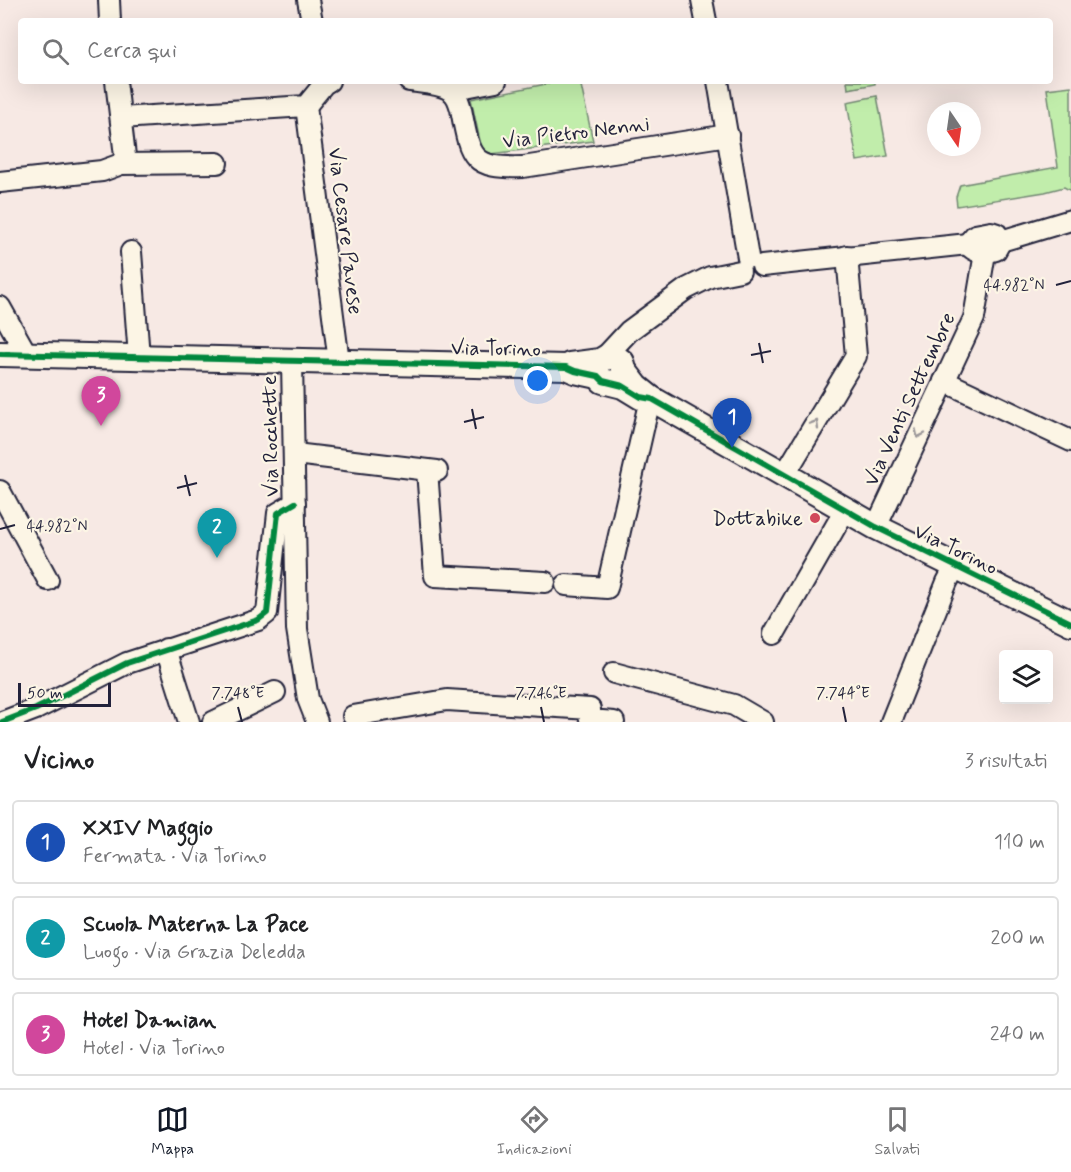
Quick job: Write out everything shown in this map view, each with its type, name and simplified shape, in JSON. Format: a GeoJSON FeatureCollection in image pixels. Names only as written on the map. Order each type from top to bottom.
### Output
{"type":"FeatureCollection","features":[{"type":"Feature","properties":{"kind":"main road","name":"Via Torino"},"geometry":{"type":"LineString","coordinates":[[0,354],[566,367],[575,371],[608,370],[623,386],[641,397],[652,399],[876,527],[1071,623]]}},
{"type":"Feature","properties":{"kind":"street"},"geometry":{"type":"LineString","coordinates":[[110,0],[110,18]]}},
{"type":"Feature","properties":{"kind":"street"},"geometry":{"type":"LineString","coordinates":[[308,0],[311,18]]}},
{"type":"Feature","properties":{"kind":"street"},"geometry":{"type":"LineString","coordinates":[[702,0],[705,18]]}},
{"type":"Feature","properties":{"kind":"street"},"geometry":{"type":"LineString","coordinates":[[116,84],[125,156],[121,164]]}},
{"type":"Feature","properties":{"kind":"street"},"geometry":{"type":"LineString","coordinates":[[121,118],[306,106],[323,84]]}},
{"type":"Feature","properties":{"kind":"street"},"geometry":{"type":"LineString","coordinates":[[423,84],[450,90],[481,84]]}},
{"type":"Feature","properties":{"kind":"street"},"geometry":{"type":"LineString","coordinates":[[719,84],[750,265]]}},
{"type":"Feature","properties":{"kind":"street","name":"Via Pietro Nenni"},"geometry":{"type":"LineString","coordinates":[[450,90],[459,101],[470,150],[484,165],[502,168],[523,167],[728,135]]}},
{"type":"Feature","properties":{"kind":"street","name":"Via Cesare Pavese"},"geometry":{"type":"LineString","coordinates":[[306,106],[339,362]]}},
{"type":"Feature","properties":{"kind":"street"},"geometry":{"type":"LineString","coordinates":[[0,182],[102,171],[121,164],[217,163]]}},
{"type":"Feature","properties":{"kind":"street"},"geometry":{"type":"LineString","coordinates":[[608,370],[627,358],[643,321],[697,282],[750,265],[847,256],[996,250],[1001,241],[1071,220]]}},
{"type":"Feature","properties":{"kind":"street","name":"Via Venti Settembre"},"geometry":{"type":"LineString","coordinates":[[876,527],[974,318],[977,249]]}},
{"type":"Feature","properties":{"kind":"street"},"geometry":{"type":"LineString","coordinates":[[131,252],[139,357]]}},
{"type":"Feature","properties":{"kind":"street"},"geometry":{"type":"LineString","coordinates":[[784,474],[856,356],[847,256]]}},
{"type":"Feature","properties":{"kind":"street"},"geometry":{"type":"LineString","coordinates":[[0,308],[27,355]]}},
{"type":"Feature","properties":{"kind":"street","name":"Via Rocchette"},"geometry":{"type":"LineString","coordinates":[[292,362],[297,629],[308,699],[317,722]]}},
{"type":"Feature","properties":{"kind":"street"},"geometry":{"type":"LineString","coordinates":[[944,381],[1071,441]]}},
{"type":"Feature","properties":{"kind":"street"},"geometry":{"type":"LineString","coordinates":[[566,585],[607,588],[647,412],[652,399]]}},
{"type":"Feature","properties":{"kind":"street"},"geometry":{"type":"LineString","coordinates":[[295,454],[432,470],[435,576],[544,582]]}},
{"type":"Feature","properties":{"kind":"street"},"geometry":{"type":"LineString","coordinates":[[0,491],[48,580]]}},
{"type":"Feature","properties":{"kind":"street"},"geometry":{"type":"LineString","coordinates":[[2,722],[36,709],[127,663],[258,620],[267,612],[278,513],[295,503]]}},
{"type":"Feature","properties":{"kind":"street"},"geometry":{"type":"LineString","coordinates":[[774,634],[845,510]]}},
{"type":"Feature","properties":{"kind":"street"},"geometry":{"type":"LineString","coordinates":[[891,722],[955,567]]}},
{"type":"Feature","properties":{"kind":"street"},"geometry":{"type":"LineString","coordinates":[[166,649],[189,722]]}},
{"type":"Feature","properties":{"kind":"street"},"geometry":{"type":"LineString","coordinates":[[614,673],[734,705],[763,722]]}},
{"type":"Feature","properties":{"kind":"street"},"geometry":{"type":"LineString","coordinates":[[213,722],[275,692]]}},
{"type":"Feature","properties":{"kind":"street"},"geometry":{"type":"LineString","coordinates":[[353,716],[447,700],[504,713],[590,709],[590,720],[614,722]]}},
{"type":"Feature","properties":{"kind":"green space"},"geometry":{"type":"Polygon","coordinates":[[[546,84],[581,84],[593,141],[483,155],[471,99],[546,84]]]}},
{"type":"Feature","properties":{"kind":"green space"},"geometry":{"type":"Polygon","coordinates":[[[847,84],[875,84],[848,89],[847,84]]]}},
{"type":"Feature","properties":{"kind":"green space"},"geometry":{"type":"Polygon","coordinates":[[[1071,86],[1071,191],[1064,187],[957,206],[956,197],[960,185],[1058,167],[1047,89],[1071,86]]]}},
{"type":"Feature","properties":{"kind":"green space"},"geometry":{"type":"Polygon","coordinates":[[[877,96],[888,156],[857,161],[847,102],[877,96]]]}},
{"type":"Feature","properties":{"kind":"cycle path"},"geometry":{"type":"LineString","coordinates":[[0,354],[566,367],[598,376],[603,381],[623,386],[641,397],[652,399],[876,527],[1071,623]]}},
{"type":"Feature","properties":{"kind":"cycle path"},"geometry":{"type":"LineString","coordinates":[[2,722],[36,709],[127,663],[258,620],[267,613],[278,513],[295,503]]}},
{"type":"Feature","properties":{"kind":"place","name":"Hotel Damian"},"geometry":{"type":"Point","coordinates":[101,426]}},
{"type":"Feature","properties":{"kind":"place","name":"XXIV Maggio"},"geometry":{"type":"Point","coordinates":[732,448]}},
{"type":"Feature","properties":{"kind":"place","name":"Dottabike"},"geometry":{"type":"Point","coordinates":[815,518]}},
{"type":"Feature","properties":{"kind":"place","name":"Scuola Materna La Pace"},"geometry":{"type":"Point","coordinates":[217,558]}}]}
